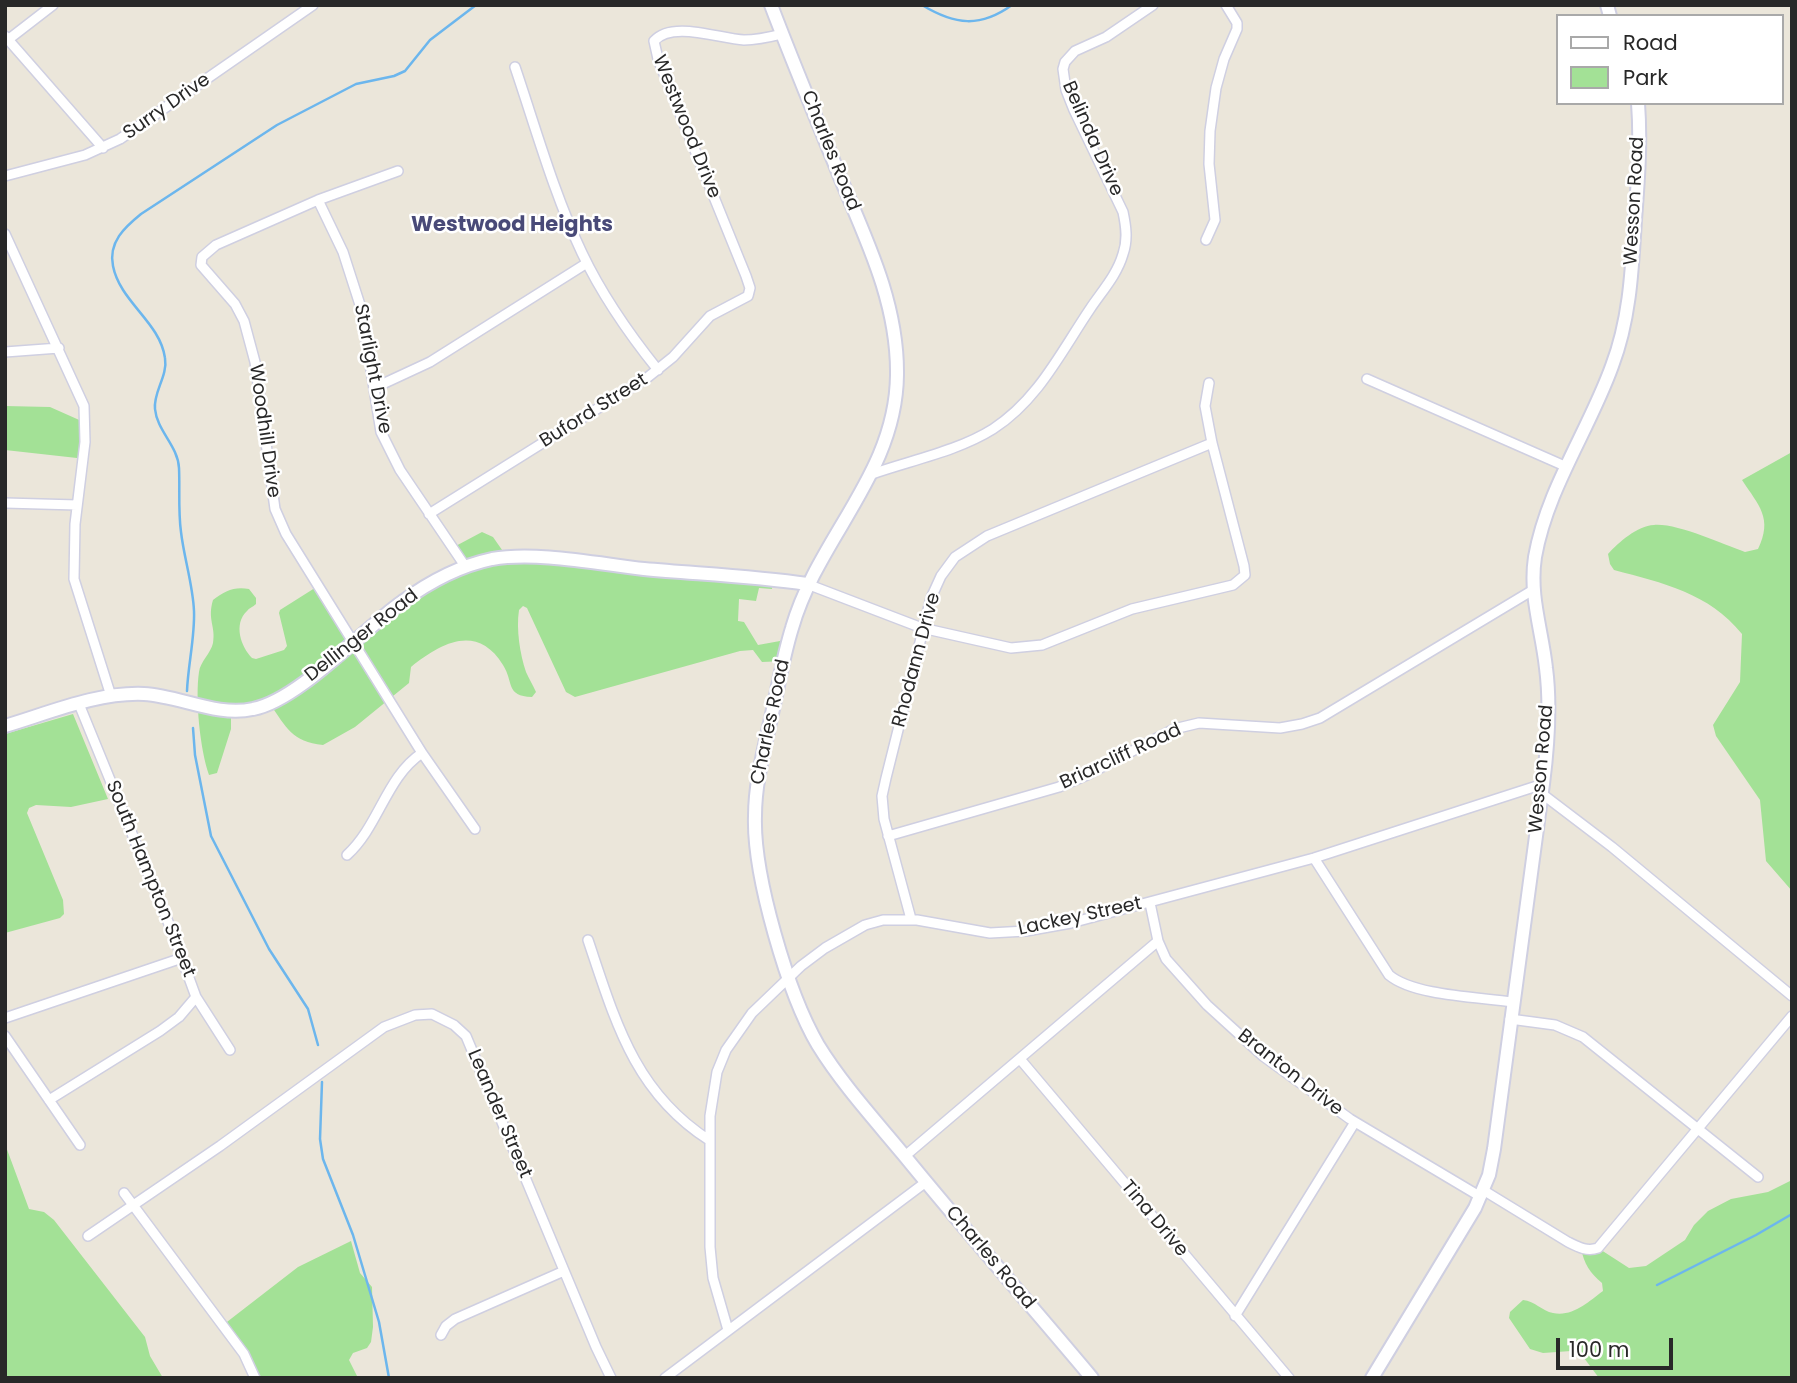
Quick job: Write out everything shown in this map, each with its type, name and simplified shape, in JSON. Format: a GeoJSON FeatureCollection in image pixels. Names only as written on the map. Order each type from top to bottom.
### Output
{"type":"FeatureCollection","features":[{"type":"Feature","properties":{"kind":"street"},"geometry":{"type":"LineString","coordinates":[[52,5],[7,37],[103,148]]}},
{"type":"Feature","properties":{"kind":"street","name":"Surry Drive"},"geometry":{"type":"LineString","coordinates":[[5,176],[62,162],[103,148],[147,122],[313,5]]}},
{"type":"Feature","properties":{"kind":"street","name":"Charles Road"},"geometry":{"type":"LineString","coordinates":[[771,5],[879,272],[892,317],[897,352],[896,393],[886,441],[873,474],[807,583],[791,632],[761,764],[755,818],[762,874],[789,979],[817,1044],[852,1092],[926,1182],[1092,1378]]}},
{"type":"Feature","properties":{"kind":"street","name":"Belinda Drive"},"geometry":{"type":"LineString","coordinates":[[873,474],[970,440],[1002,423],[1038,388],[1119,265],[1124,251],[1126,226],[1119,199],[1066,90],[1063,69],[1065,62],[1075,51],[1105,37],[1153,5]]}},
{"type":"Feature","properties":{"kind":"street"},"geometry":{"type":"LineString","coordinates":[[1206,240],[1215,220],[1209,164],[1216,88],[1224,59],[1237,29],[1232,13],[1226,5]]}},
{"type":"Feature","properties":{"kind":"street","name":"Westwood Drive"},"geometry":{"type":"LineString","coordinates":[[748,296],[750,288],[746,276],[658,59],[654,41],[659,36],[673,32],[753,40],[782,34]]}},
{"type":"Feature","properties":{"kind":"street"},"geometry":{"type":"LineString","coordinates":[[514,66],[569,222],[587,263],[632,338],[658,370]]}},
{"type":"Feature","properties":{"kind":"street","name":"Wesson Road"},"geometry":{"type":"LineString","coordinates":[[1375,1376],[1482,1193],[1494,1149],[1548,726],[1548,687],[1533,590],[1535,560],[1546,515],[1612,367],[1625,324],[1632,273],[1638,105]]}},
{"type":"Feature","properties":{"kind":"street"},"geometry":{"type":"LineString","coordinates":[[318,200],[398,171]]}},
{"type":"Feature","properties":{"kind":"street","name":"Woodhill Drive"},"geometry":{"type":"LineString","coordinates":[[318,200],[216,245],[202,257],[201,265],[235,304],[244,321],[255,362],[275,509],[286,534],[422,752],[475,829]]}},
{"type":"Feature","properties":{"kind":"street","name":"Starlight Drive"},"geometry":{"type":"LineString","coordinates":[[318,200],[355,284],[381,432],[400,470],[465,566]]}},
{"type":"Feature","properties":{"kind":"street"},"geometry":{"type":"LineString","coordinates":[[5,234],[75,382],[85,414],[74,579],[111,696]]}},
{"type":"Feature","properties":{"kind":"street"},"geometry":{"type":"LineString","coordinates":[[374,388],[430,362],[587,263]]}},
{"type":"Feature","properties":{"kind":"street","name":"Buford Street"},"geometry":{"type":"LineString","coordinates":[[429,514],[658,370],[682,349],[703,322],[748,296]]}},
{"type":"Feature","properties":{"kind":"street"},"geometry":{"type":"LineString","coordinates":[[5,352],[59,348]]}},
{"type":"Feature","properties":{"kind":"street"},"geometry":{"type":"LineString","coordinates":[[1367,379],[1567,467]]}},
{"type":"Feature","properties":{"kind":"street"},"geometry":{"type":"LineString","coordinates":[[807,583],[922,628],[1011,648],[1033,647],[1053,642],[1132,609],[1222,589],[1241,581],[1245,575],[1244,566],[1205,406],[1209,383]]}},
{"type":"Feature","properties":{"kind":"street","name":"Rhodann Drive"},"geometry":{"type":"LineString","coordinates":[[911,919],[888,836],[883,796],[922,628],[941,576],[955,557],[974,543],[1212,443]]}},
{"type":"Feature","properties":{"kind":"street"},"geometry":{"type":"LineString","coordinates":[[5,503],[77,505]]}},
{"type":"Feature","properties":{"kind":"street","name":"Dellinger Road"},"geometry":{"type":"LineString","coordinates":[[5,726],[111,696],[145,694],[236,711],[271,704],[299,686],[400,603],[427,585],[465,566],[507,557],[549,558],[807,583]]}},
{"type":"Feature","properties":{"kind":"street","name":"Briarcliff Road"},"geometry":{"type":"LineString","coordinates":[[888,836],[1059,787],[1174,729],[1199,723],[1280,728],[1320,718],[1533,590]]}},
{"type":"Feature","properties":{"kind":"street","name":"South Hampton Street"},"geometry":{"type":"LineString","coordinates":[[79,704],[196,997],[230,1050]]}},
{"type":"Feature","properties":{"kind":"street"},"geometry":{"type":"LineString","coordinates":[[347,855],[366,835],[405,767],[422,752]]}},
{"type":"Feature","properties":{"kind":"street"},"geometry":{"type":"LineString","coordinates":[[1542,789],[1792,996]]}},
{"type":"Feature","properties":{"kind":"street","name":"Lackey Street"},"geometry":{"type":"LineString","coordinates":[[728,1330],[711,1265],[709,1140],[712,1091],[726,1050],[752,1013],[826,948],[865,925],[883,920],[911,919],[971,930],[1008,932],[1071,923],[1314,858],[1542,789]]}},
{"type":"Feature","properties":{"kind":"street"},"geometry":{"type":"LineString","coordinates":[[1314,858],[1389,975],[1397,982],[1415,989],[1513,1002]]}},
{"type":"Feature","properties":{"kind":"street","name":"Branton Drive"},"geometry":{"type":"LineString","coordinates":[[1150,903],[1158,941],[1177,974],[1222,1019],[1284,1073],[1355,1122],[1568,1242],[1592,1250],[1602,1244],[1698,1128]]}},
{"type":"Feature","properties":{"kind":"street"},"geometry":{"type":"LineString","coordinates":[[588,940],[632,1059],[659,1098],[685,1123],[709,1140]]}},
{"type":"Feature","properties":{"kind":"street"},"geometry":{"type":"LineString","coordinates":[[905,1156],[1158,941]]}},
{"type":"Feature","properties":{"kind":"street"},"geometry":{"type":"LineString","coordinates":[[5,1018],[182,958]]}},
{"type":"Feature","properties":{"kind":"street"},"geometry":{"type":"LineString","coordinates":[[49,1100],[160,1031],[179,1017],[196,997]]}},
{"type":"Feature","properties":{"kind":"street","name":"Leander Street"},"geometry":{"type":"LineString","coordinates":[[88,1236],[384,1027],[415,1015],[432,1014],[454,1025],[466,1036],[611,1378]]}},
{"type":"Feature","properties":{"kind":"street"},"geometry":{"type":"LineString","coordinates":[[1698,1128],[1792,1016]]}},
{"type":"Feature","properties":{"kind":"street"},"geometry":{"type":"LineString","coordinates":[[1510,1019],[1555,1025],[1575,1032],[1758,1177]]}},
{"type":"Feature","properties":{"kind":"street"},"geometry":{"type":"LineString","coordinates":[[5,1036],[80,1145]]}},
{"type":"Feature","properties":{"kind":"street","name":"Tina Drive"},"geometry":{"type":"LineString","coordinates":[[1020,1059],[1289,1378]]}},
{"type":"Feature","properties":{"kind":"street"},"geometry":{"type":"LineString","coordinates":[[1235,1316],[1355,1122]]}},
{"type":"Feature","properties":{"kind":"street"},"geometry":{"type":"LineString","coordinates":[[665,1378],[926,1182]]}},
{"type":"Feature","properties":{"kind":"street"},"geometry":{"type":"LineString","coordinates":[[124,1193],[244,1354],[255,1378]]}},
{"type":"Feature","properties":{"kind":"street"},"geometry":{"type":"LineString","coordinates":[[441,1335],[446,1326],[456,1319],[564,1271]]}},
{"type":"Feature","properties":{"kind":"green space"},"geometry":{"type":"Polygon","coordinates":[[[5,406],[50,407],[86,423],[86,459],[5,450],[5,406]]]}},
{"type":"Feature","properties":{"kind":"green space"},"geometry":{"type":"Polygon","coordinates":[[[1792,452],[1792,891],[1766,861],[1760,800],[1716,736],[1713,725],[1740,682],[1742,634],[1729,620],[1700,599],[1667,585],[1614,570],[1608,554],[1635,531],[1654,525],[1675,527],[1745,552],[1758,549],[1764,520],[1742,480],[1792,452]]]}},
{"type":"Feature","properties":{"kind":"green space"},"geometry":{"type":"Polygon","coordinates":[[[482,532],[493,537],[507,557],[773,579],[772,589],[759,588],[756,601],[739,599],[738,621],[744,622],[758,645],[784,638],[784,661],[762,662],[753,650],[740,651],[575,697],[566,692],[527,608],[523,606],[519,610],[518,633],[526,672],[536,692],[532,697],[514,691],[503,665],[493,652],[482,644],[458,641],[422,658],[411,667],[409,683],[355,727],[323,745],[297,737],[270,704],[231,710],[231,729],[217,773],[209,775],[201,738],[198,683],[200,668],[213,643],[213,600],[239,588],[249,589],[256,598],[256,604],[240,622],[242,642],[252,658],[284,650],[287,646],[280,610],[318,586],[353,642],[464,566],[452,548],[482,532]]]}},
{"type":"Feature","properties":{"kind":"green space"},"geometry":{"type":"Polygon","coordinates":[[[73,714],[108,799],[71,807],[36,805],[29,808],[27,813],[63,900],[64,914],[60,918],[5,933],[5,734],[73,714]]]}},
{"type":"Feature","properties":{"kind":"green space"},"geometry":{"type":"Polygon","coordinates":[[[5,1144],[29,1209],[44,1212],[54,1220],[145,1337],[150,1356],[163,1378],[5,1378],[5,1144]]]}},
{"type":"Feature","properties":{"kind":"green space"},"geometry":{"type":"Polygon","coordinates":[[[1792,1180],[1792,1378],[1599,1378],[1584,1358],[1571,1351],[1543,1353],[1530,1349],[1509,1318],[1510,1312],[1523,1300],[1560,1314],[1580,1308],[1603,1291],[1602,1283],[1591,1272],[1581,1248],[1598,1248],[1629,1268],[1646,1266],[1685,1240],[1694,1225],[1708,1211],[1731,1199],[1768,1192],[1792,1180]]]}},
{"type":"Feature","properties":{"kind":"green space"},"geometry":{"type":"Polygon","coordinates":[[[351,1241],[360,1273],[372,1287],[371,1342],[367,1348],[353,1353],[349,1360],[358,1378],[255,1378],[223,1325],[298,1267],[351,1241]]]}},
{"type":"Feature","properties":{"kind":"waterway"},"geometry":{"type":"LineString","coordinates":[[187,691],[194,611],[180,524],[179,468],[155,409],[165,358],[156,334],[117,279],[112,257],[115,242],[141,214],[277,125],[356,84],[405,71],[430,40],[476,5]]}},
{"type":"Feature","properties":{"kind":"waterway"},"geometry":{"type":"LineString","coordinates":[[922,5],[945,17],[967,21],[989,18],[1012,5]]}},
{"type":"Feature","properties":{"kind":"waterway"},"geometry":{"type":"LineString","coordinates":[[193,728],[195,755],[211,836],[269,949],[308,1009],[318,1045]]}},
{"type":"Feature","properties":{"kind":"waterway"},"geometry":{"type":"LineString","coordinates":[[322,1082],[320,1139],[323,1159],[353,1235],[379,1322],[389,1378]]}},
{"type":"Feature","properties":{"kind":"waterway"},"geometry":{"type":"LineString","coordinates":[[1657,1285],[1792,1214]]}},
{"type":"Feature","properties":{"kind":"district","name":"Westwood Heights"},"geometry":{"type":"Point","coordinates":[512,226]}}]}
